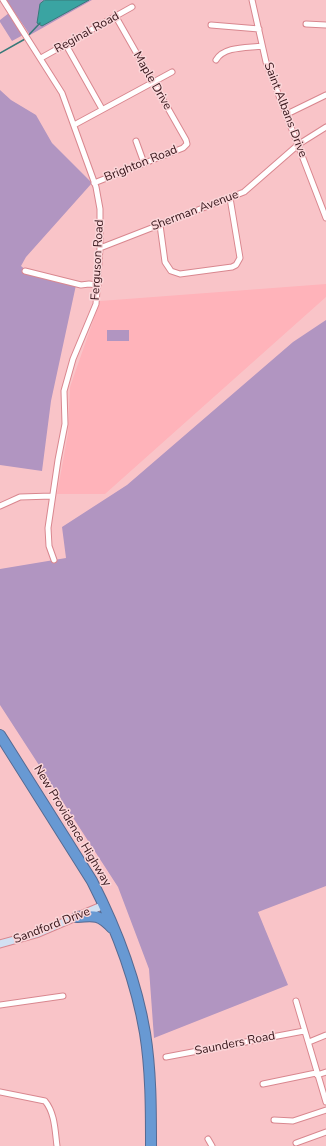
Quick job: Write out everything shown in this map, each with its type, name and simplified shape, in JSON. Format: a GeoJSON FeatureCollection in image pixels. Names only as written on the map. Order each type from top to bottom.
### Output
{"type":"FeatureCollection","features":[{"type":"Feature","properties":{"kind":"highway","name":"New Providence Highway"},"geometry":{"type":"LineString","coordinates":[[0,735],[77,854],[104,905],[115,931],[132,980],[145,1032],[150,1084],[151,1146]]}},
{"type":"Feature","properties":{"kind":"highway"},"geometry":{"type":"LineString","coordinates":[[77,917],[99,917],[115,931]]}},
{"type":"Feature","properties":{"kind":"street","name":"Ferguson Road"},"geometry":{"type":"LineString","coordinates":[[3,0],[62,93],[94,183],[100,209],[100,248],[96,304],[73,359],[64,392],[64,435],[58,460],[48,528],[50,546],[54,560]]}},
{"type":"Feature","properties":{"kind":"street","name":"Saint Albans Drive"},"geometry":{"type":"LineString","coordinates":[[252,0],[266,62],[299,144],[326,218]]}},
{"type":"Feature","properties":{"kind":"street","name":"Reginal Road"},"geometry":{"type":"LineString","coordinates":[[41,58],[132,7]]}},
{"type":"Feature","properties":{"kind":"street","name":"Maple Drive"},"geometry":{"type":"LineString","coordinates":[[116,17],[187,144]]}},
{"type":"Feature","properties":{"kind":"street"},"geometry":{"type":"LineString","coordinates":[[306,24],[326,25]]}},
{"type":"Feature","properties":{"kind":"street"},"geometry":{"type":"LineString","coordinates":[[211,25],[259,29]]}},
{"type":"Feature","properties":{"kind":"street"},"geometry":{"type":"LineString","coordinates":[[66,45],[102,109]]}},
{"type":"Feature","properties":{"kind":"street"},"geometry":{"type":"LineString","coordinates":[[216,60],[218,55],[228,50],[262,46]]}},
{"type":"Feature","properties":{"kind":"street"},"geometry":{"type":"LineString","coordinates":[[74,125],[172,72]]}},
{"type":"Feature","properties":{"kind":"street"},"geometry":{"type":"LineString","coordinates":[[287,114],[326,95]]}},
{"type":"Feature","properties":{"kind":"street","name":"Sherman Avenue"},"geometry":{"type":"LineString","coordinates":[[100,248],[230,198],[247,190],[299,144],[326,127]]}},
{"type":"Feature","properties":{"kind":"street"},"geometry":{"type":"LineString","coordinates":[[136,141],[144,163]]}},
{"type":"Feature","properties":{"kind":"street","name":"Brighton Road"},"geometry":{"type":"LineString","coordinates":[[94,183],[183,148],[187,144]]}},
{"type":"Feature","properties":{"kind":"street"},"geometry":{"type":"LineString","coordinates":[[160,225],[164,262],[171,271],[180,274],[232,267],[239,262],[240,258],[230,198]]}},
{"type":"Feature","properties":{"kind":"street"},"geometry":{"type":"LineString","coordinates":[[25,271],[81,285],[98,285]]}},
{"type":"Feature","properties":{"kind":"street"},"geometry":{"type":"LineString","coordinates":[[0,506],[20,497],[52,496]]}},
{"type":"Feature","properties":{"kind":"street","name":"Sandford Drive"},"geometry":{"type":"LineString","coordinates":[[0,944],[22,939],[104,905]]}},
{"type":"Feature","properties":{"kind":"street"},"geometry":{"type":"LineString","coordinates":[[0,1005],[63,996]]}},
{"type":"Feature","properties":{"kind":"street"},"geometry":{"type":"LineString","coordinates":[[296,1001],[304,1031],[309,1042],[316,1074],[326,1102]]}},
{"type":"Feature","properties":{"kind":"street","name":"Saunders Road"},"geometry":{"type":"LineString","coordinates":[[166,1057],[304,1031]]}},
{"type":"Feature","properties":{"kind":"street"},"geometry":{"type":"LineString","coordinates":[[309,1042],[326,1035]]}},
{"type":"Feature","properties":{"kind":"street"},"geometry":{"type":"LineString","coordinates":[[263,1084],[326,1072]]}},
{"type":"Feature","properties":{"kind":"street"},"geometry":{"type":"LineString","coordinates":[[0,1092],[45,1101],[50,1106],[53,1115],[57,1146]]}},
{"type":"Feature","properties":{"kind":"street"},"geometry":{"type":"LineString","coordinates":[[274,1120],[292,1121],[326,1110]]}},
{"type":"Feature","properties":{"kind":"street"},"geometry":{"type":"LineString","coordinates":[[296,1143],[326,1132]]}},
{"type":"Feature","properties":{"kind":"street"},"geometry":{"type":"LineString","coordinates":[[208,1138],[212,1146]]}},
{"type":"Feature","properties":{"kind":"shaded area"},"geometry":{"type":"Polygon","coordinates":[[[6,0],[92,0],[30,35],[6,0]]]}},
{"type":"Feature","properties":{"kind":"shaded area"},"geometry":{"type":"Polygon","coordinates":[[[9,13],[23,35],[12,41],[0,22],[0,20],[9,13]]]}},
{"type":"Feature","properties":{"kind":"shaded area"},"geometry":{"type":"Polygon","coordinates":[[[0,90],[11,100],[36,115],[52,143],[92,183],[26,257],[21,266],[28,272],[76,285],[51,401],[42,471],[0,465],[0,90]]]}},
{"type":"Feature","properties":{"kind":"shaded area"},"geometry":{"type":"Polygon","coordinates":[[[326,284],[326,297],[105,494],[57,494],[68,433],[70,387],[100,301],[326,284]]]}},
{"type":"Feature","properties":{"kind":"shaded area"},"geometry":{"type":"Polygon","coordinates":[[[326,320],[326,886],[258,912],[288,985],[154,1038],[149,969],[118,887],[0,705],[0,569],[66,558],[62,527],[127,485],[293,342],[326,320]]]}},
{"type":"Feature","properties":{"kind":"shaded area"},"geometry":{"type":"Polygon","coordinates":[[[107,330],[129,330],[129,341],[107,341],[107,330]]]}},
{"type":"Feature","properties":{"kind":"water"},"geometry":{"type":"Polygon","coordinates":[[[45,0],[89,0],[42,26],[37,23],[40,4],[45,0]]]}},
{"type":"Feature","properties":{"kind":"waterway"},"geometry":{"type":"LineString","coordinates":[[0,53],[25,39],[40,23]]}}]}
